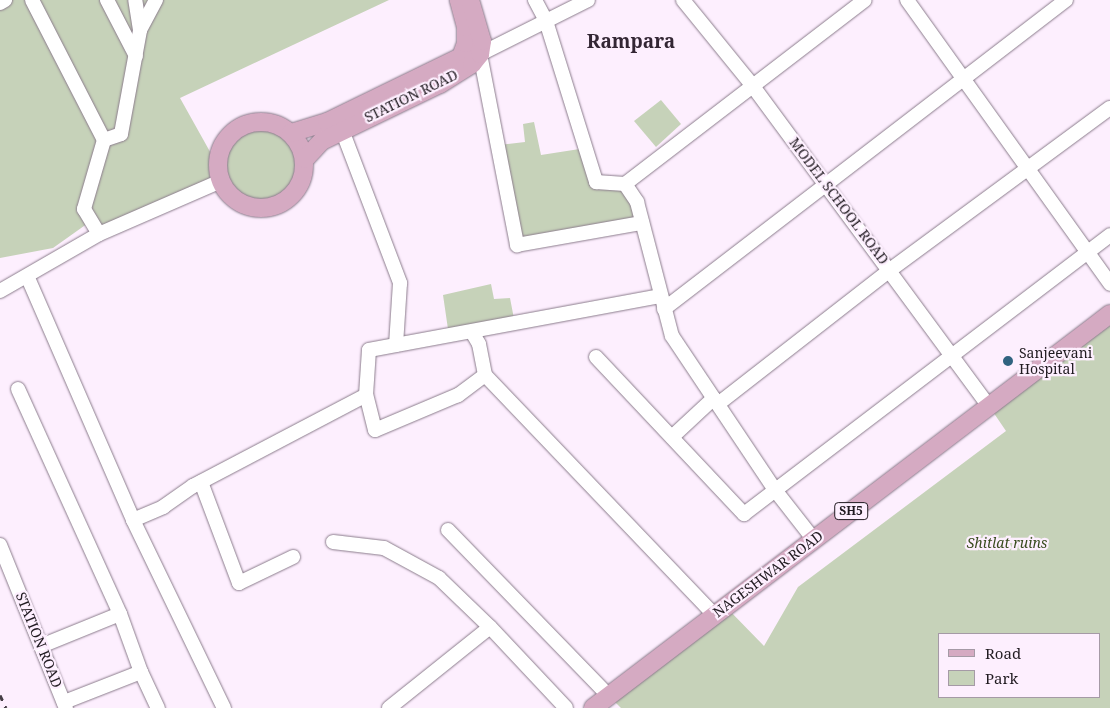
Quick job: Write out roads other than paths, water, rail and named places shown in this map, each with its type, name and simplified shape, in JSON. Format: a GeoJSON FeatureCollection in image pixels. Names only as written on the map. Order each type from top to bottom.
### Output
{"type":"FeatureCollection","features":[{"type":"Feature","properties":{"kind":"main road"},"geometry":{"type":"LineString","coordinates":[[291,134],[327,122],[461,57],[466,43],[466,27],[459,0]]}},
{"type":"Feature","properties":{"kind":"main road"},"geometry":{"type":"LineString","coordinates":[[470,0],[482,41],[480,54]]}},
{"type":"Feature","properties":{"kind":"main road","name":"STATION ROAD"},"geometry":{"type":"LineString","coordinates":[[305,158],[313,147],[342,130],[440,84],[472,64],[480,54]]}},
{"type":"Feature","properties":{"kind":"main road"},"geometry":{"type":"LineString","coordinates":[[265,122],[291,134],[305,158],[300,186],[280,205],[259,208],[239,202],[221,181],[220,152],[237,129],[265,122]]}},
{"type":"Feature","properties":{"kind":"main road","name":"NAGESHWAR ROAD"},"geometry":{"type":"LineString","coordinates":[[593,708],[1110,314]]}},
{"type":"Feature","properties":{"kind":"street"},"geometry":{"type":"LineString","coordinates":[[0,3],[5,0]]}},
{"type":"Feature","properties":{"kind":"street"},"geometry":{"type":"LineString","coordinates":[[32,0],[104,140],[84,209],[99,234]]}},
{"type":"Feature","properties":{"kind":"street"},"geometry":{"type":"LineString","coordinates":[[107,0],[136,56]]}},
{"type":"Feature","properties":{"kind":"street"},"geometry":{"type":"LineString","coordinates":[[104,140],[121,134],[140,30],[135,0]]}},
{"type":"Feature","properties":{"kind":"street"},"geometry":{"type":"LineString","coordinates":[[140,30],[156,0]]}},
{"type":"Feature","properties":{"kind":"street"},"geometry":{"type":"LineString","coordinates":[[535,0],[546,21],[596,182],[626,184],[752,85],[865,0]]}},
{"type":"Feature","properties":{"kind":"street","name":"MODEL SCHOOL ROAD"},"geometry":{"type":"LineString","coordinates":[[683,0],[752,85],[827,184],[989,406]]}},
{"type":"Feature","properties":{"kind":"street"},"geometry":{"type":"LineString","coordinates":[[907,0],[1110,284]]}},
{"type":"Feature","properties":{"kind":"street"},"geometry":{"type":"LineString","coordinates":[[485,376],[458,395],[375,430],[366,395],[368,350],[662,303],[827,184],[1066,0]]}},
{"type":"Feature","properties":{"kind":"street"},"geometry":{"type":"LineString","coordinates":[[546,21],[585,1]]}},
{"type":"Feature","properties":{"kind":"street","name":"STATION ROAD"},"geometry":{"type":"LineString","coordinates":[[480,54],[546,21]]}},
{"type":"Feature","properties":{"kind":"street"},"geometry":{"type":"LineString","coordinates":[[466,27],[468,46],[472,53],[480,54]]}},
{"type":"Feature","properties":{"kind":"street"},"geometry":{"type":"LineString","coordinates":[[461,57],[480,54]]}},
{"type":"Feature","properties":{"kind":"street"},"geometry":{"type":"LineString","coordinates":[[480,54],[517,245],[642,223]]}},
{"type":"Feature","properties":{"kind":"street"},"geometry":{"type":"LineString","coordinates":[[672,437],[716,401],[890,270],[1029,171],[1110,108]]}},
{"type":"Feature","properties":{"kind":"street"},"geometry":{"type":"LineString","coordinates":[[342,130],[400,283],[396,345]]}},
{"type":"Feature","properties":{"kind":"street"},"geometry":{"type":"LineString","coordinates":[[0,291],[28,278],[99,234],[221,181]]}},
{"type":"Feature","properties":{"kind":"street"},"geometry":{"type":"LineString","coordinates":[[626,184],[636,202],[672,336],[775,490],[814,540]]}},
{"type":"Feature","properties":{"kind":"street"},"geometry":{"type":"LineString","coordinates":[[596,357],[744,514],[1110,235]]}},
{"type":"Feature","properties":{"kind":"street"},"geometry":{"type":"LineString","coordinates":[[28,278],[133,520],[224,708]]}},
{"type":"Feature","properties":{"kind":"street"},"geometry":{"type":"LineString","coordinates":[[472,332],[479,344],[485,376],[714,615]]}},
{"type":"Feature","properties":{"kind":"street"},"geometry":{"type":"LineString","coordinates":[[18,389],[120,614],[141,672],[158,708]]}},
{"type":"Feature","properties":{"kind":"street"},"geometry":{"type":"LineString","coordinates":[[133,520],[163,507],[201,482],[366,395]]}},
{"type":"Feature","properties":{"kind":"street"},"geometry":{"type":"LineString","coordinates":[[201,482],[239,584],[293,557]]}},
{"type":"Feature","properties":{"kind":"street"},"geometry":{"type":"LineString","coordinates":[[448,530],[609,696]]}},
{"type":"Feature","properties":{"kind":"street"},"geometry":{"type":"LineString","coordinates":[[333,542],[384,548],[439,578],[490,628],[566,708]]}},
{"type":"Feature","properties":{"kind":"street","name":"STATION ROAD"},"geometry":{"type":"LineString","coordinates":[[0,544],[65,705]]}},
{"type":"Feature","properties":{"kind":"street"},"geometry":{"type":"LineString","coordinates":[[41,646],[120,614]]}},
{"type":"Feature","properties":{"kind":"street"},"geometry":{"type":"LineString","coordinates":[[389,708],[490,628]]}},
{"type":"Feature","properties":{"kind":"street"},"geometry":{"type":"LineString","coordinates":[[65,705],[141,672]]}},
{"type":"Feature","properties":{"kind":"railway"},"geometry":{"type":"LineString","coordinates":[[0,695],[6,708]]}},
{"type":"Feature","properties":{"kind":"place","name":"Sanjeevani Hospital"},"geometry":{"type":"Point","coordinates":[1008,361]}},
{"type":"Feature","properties":{"kind":"district","name":"Rampara"},"geometry":{"type":"Point","coordinates":[631,42]}},
{"type":"Feature","properties":{"kind":"park label","name":"Shitlat ruins"},"geometry":{"type":"Point","coordinates":[1007,543]}}]}
